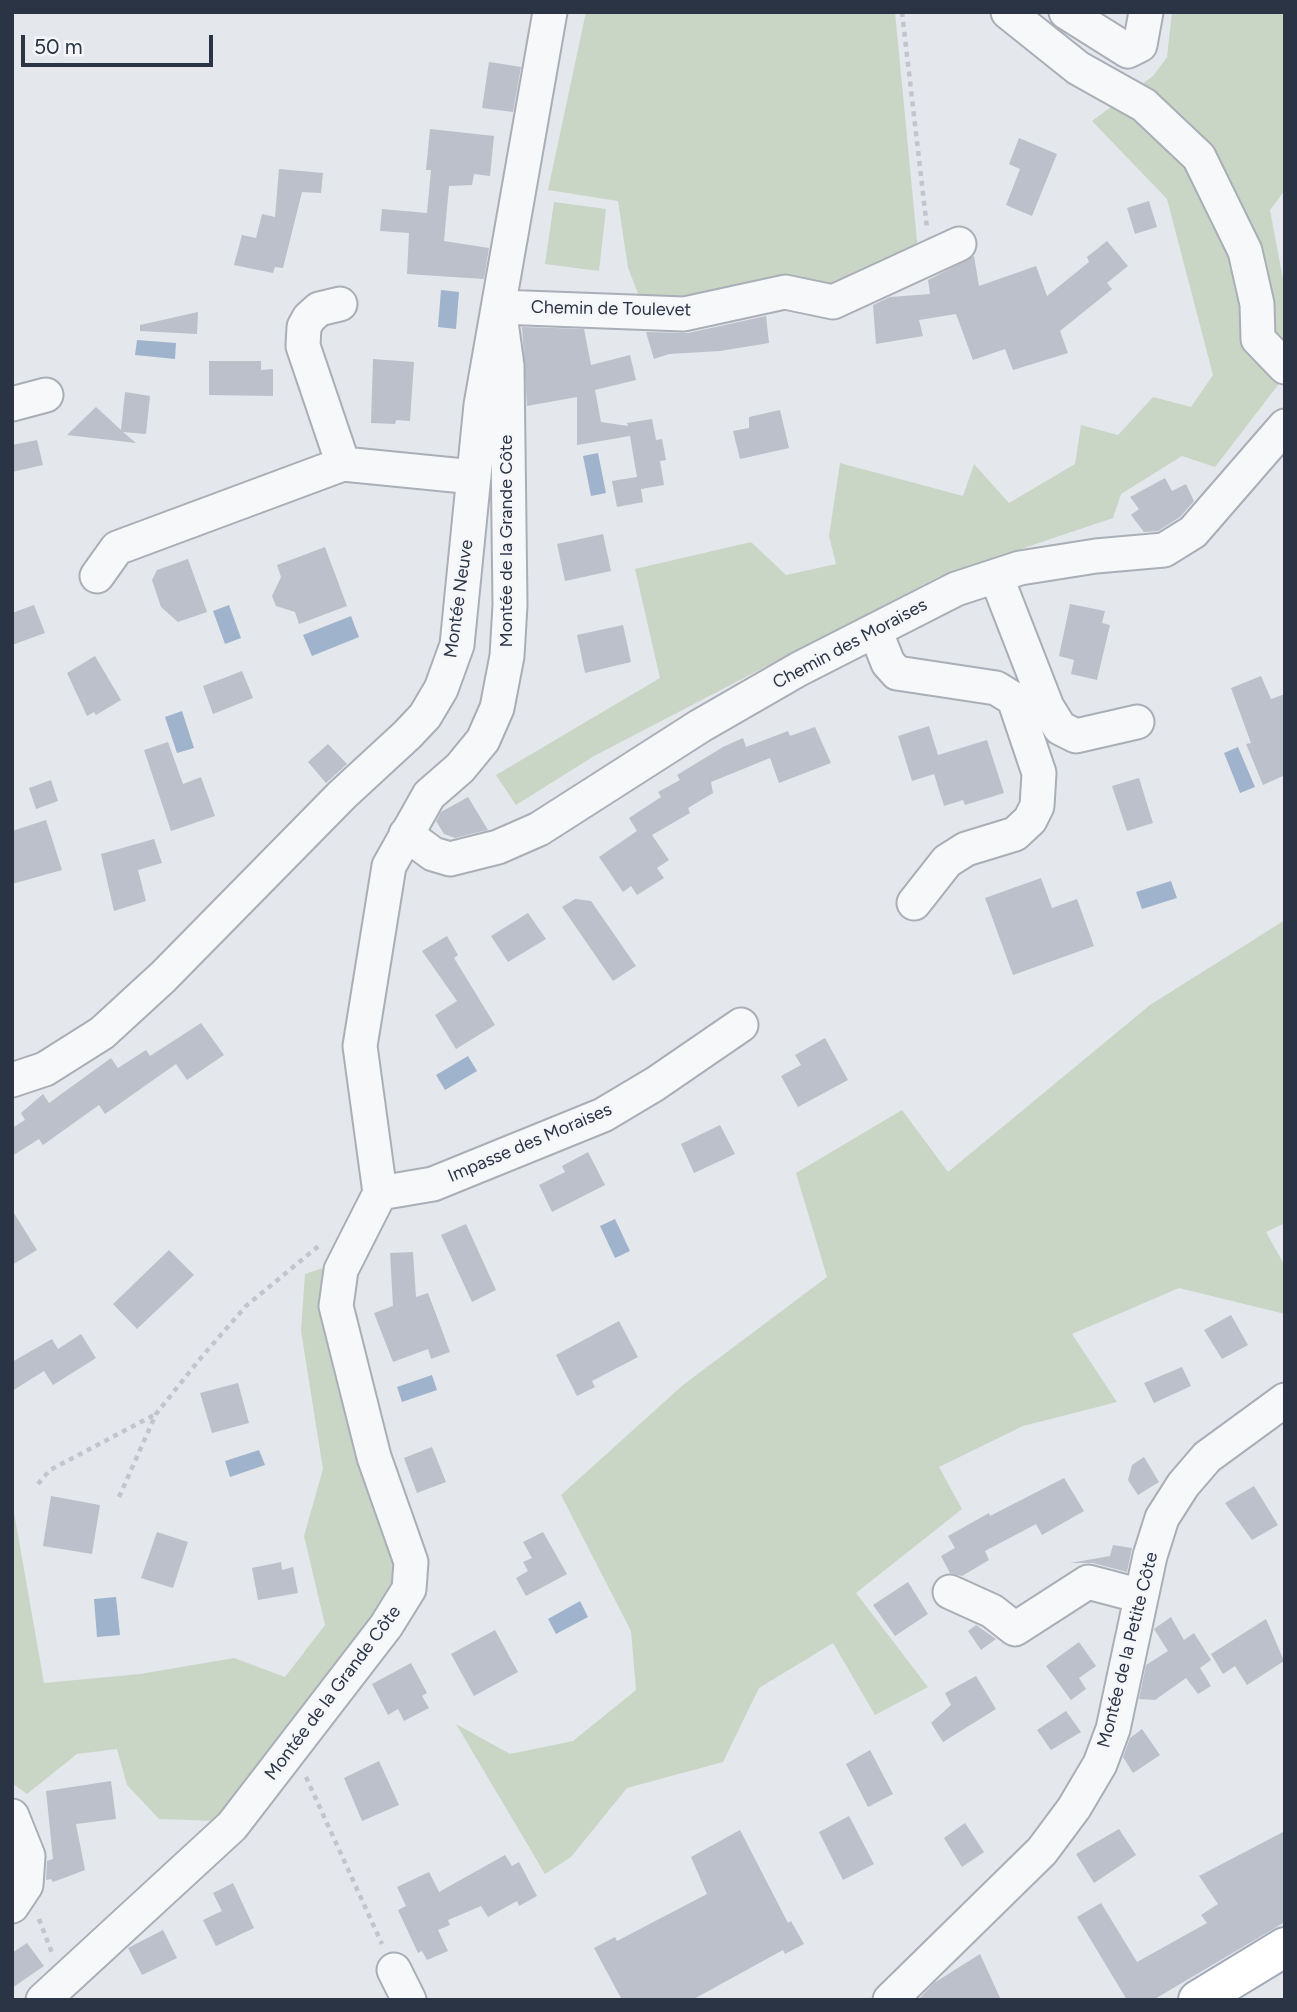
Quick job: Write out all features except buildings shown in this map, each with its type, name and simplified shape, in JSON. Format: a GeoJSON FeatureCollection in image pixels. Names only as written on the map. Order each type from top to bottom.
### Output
{"type":"FeatureCollection","features":[{"type":"Feature","properties":{"kind":"main road"},"geometry":{"type":"LineString","coordinates":[[1198,2000],[1285,1947]]}},
{"type":"Feature","properties":{"kind":"street","name":"Montée Neuve"},"geometry":{"type":"LineString","coordinates":[[12,1080],[45,1069],[102,1033],[163,976],[342,794],[425,716],[441,689],[457,645],[481,405],[550,12]]}},
{"type":"Feature","properties":{"kind":"street"},"geometry":{"type":"LineString","coordinates":[[1008,12],[1078,68],[1144,105],[1199,157],[1245,251],[1257,304],[1258,339],[1285,367]]}},
{"type":"Feature","properties":{"kind":"street"},"geometry":{"type":"LineString","coordinates":[[1066,12],[1128,51],[1139,46],[1146,12]]}},
{"type":"Feature","properties":{"kind":"street","name":"Chemin de Toulevet"},"geometry":{"type":"LineString","coordinates":[[499,307],[684,314],[785,292],[833,302],[945,250]]}},
{"type":"Feature","properties":{"kind":"street"},"geometry":{"type":"LineString","coordinates":[[340,304],[319,309],[310,318],[304,327],[303,346],[342,464]]}},
{"type":"Feature","properties":{"kind":"street","name":"Montée de la Grande Côte"},"geometry":{"type":"LineString","coordinates":[[43,2000],[232,1826],[386,1626],[410,1589],[411,1562],[374,1457],[336,1306],[341,1270],[380,1194],[360,1046],[389,866],[429,795],[460,768],[483,740],[496,708],[507,656],[510,605],[507,366],[499,307]]}},
{"type":"Feature","properties":{"kind":"street"},"geometry":{"type":"LineString","coordinates":[[12,404],[46,395]]}},
{"type":"Feature","properties":{"kind":"street","name":"Chemin des Moraises"},"geometry":{"type":"LineString","coordinates":[[402,842],[450,859],[509,842],[539,829],[700,726],[788,675],[956,589],[1020,568],[1164,550],[1193,532],[1285,426]]}},
{"type":"Feature","properties":{"kind":"street"},"geometry":{"type":"LineString","coordinates":[[97,576],[117,548],[342,464],[474,477]]}},
{"type":"Feature","properties":{"kind":"street"},"geometry":{"type":"LineString","coordinates":[[996,576],[1046,707],[1060,728],[1076,736],[1137,722]]}},
{"type":"Feature","properties":{"kind":"street"},"geometry":{"type":"LineString","coordinates":[[875,630],[888,663],[897,673],[996,688],[1014,699],[1039,773],[1037,806],[1030,820],[1016,834],[966,849],[947,861],[914,903]]}},
{"type":"Feature","properties":{"kind":"street","name":"Impasse des Moraises"},"geometry":{"type":"LineString","coordinates":[[380,1194],[433,1184],[603,1115],[655,1084],[741,1024]]}},
{"type":"Feature","properties":{"kind":"street","name":"Montée de la Petite Côte"},"geometry":{"type":"LineString","coordinates":[[890,2000],[1042,1851],[1074,1808],[1100,1764],[1113,1729],[1141,1596],[1162,1518],[1183,1485],[1207,1457],[1285,1400]]}},
{"type":"Feature","properties":{"kind":"street"},"geometry":{"type":"LineString","coordinates":[[950,1592],[992,1611],[1016,1629],[1088,1582],[1141,1596]]}},
{"type":"Feature","properties":{"kind":"street"},"geometry":{"type":"LineString","coordinates":[[12,1816],[28,1856],[19,1896]]}},
{"type":"Feature","properties":{"kind":"street"},"geometry":{"type":"LineString","coordinates":[[394,1970],[409,2000]]}},
{"type":"Feature","properties":{"kind":"path"},"geometry":{"type":"LineString","coordinates":[[902,12],[945,250]]}},
{"type":"Feature","properties":{"kind":"path"},"geometry":{"type":"LineString","coordinates":[[119,1497],[156,1415],[246,1306],[330,1236]]}},
{"type":"Feature","properties":{"kind":"path"},"geometry":{"type":"LineString","coordinates":[[38,1483],[50,1470],[156,1415]]}},
{"type":"Feature","properties":{"kind":"path"},"geometry":{"type":"LineString","coordinates":[[292,1748],[394,1970]]}},
{"type":"Feature","properties":{"kind":"path"},"geometry":{"type":"LineString","coordinates":[[19,1896],[54,1957]]}},
{"type":"Feature","properties":{"kind":"green space"},"geometry":{"type":"Polygon","coordinates":[[[586,12],[895,12],[918,251],[836,289],[696,302],[641,301],[628,268],[618,201],[548,190],[586,12]]]}},
{"type":"Feature","properties":{"kind":"green space"},"geometry":{"type":"Polygon","coordinates":[[[1172,12],[1285,12],[1285,190],[1270,210],[1285,290],[1285,376],[1215,467],[1182,456],[1121,494],[1113,518],[938,577],[594,756],[516,805],[496,775],[660,678],[635,569],[751,542],[786,575],[836,564],[829,536],[840,463],[963,496],[974,464],[1009,503],[1075,464],[1081,425],[1118,435],[1153,397],[1191,407],[1213,375],[1167,199],[1092,121],[1153,76],[1167,57],[1172,12]]]}},
{"type":"Feature","properties":{"kind":"green space"},"geometry":{"type":"Polygon","coordinates":[[[554,202],[606,209],[599,271],[545,264],[554,202]]]}},
{"type":"Feature","properties":{"kind":"green space"},"geometry":{"type":"Polygon","coordinates":[[[1285,920],[1285,1223],[1266,1232],[1285,1266],[1285,1314],[1179,1288],[1072,1334],[1117,1402],[1023,1426],[939,1467],[962,1509],[856,1593],[928,1687],[875,1715],[833,1643],[759,1688],[723,1762],[627,1788],[571,1857],[545,1874],[456,1724],[510,1754],[573,1741],[636,1690],[631,1631],[561,1495],[683,1385],[827,1277],[796,1173],[902,1110],[948,1172],[1150,1005],[1285,920]]]}},
{"type":"Feature","properties":{"kind":"green space"},"geometry":{"type":"Polygon","coordinates":[[[323,1268],[329,1329],[396,1568],[388,1597],[219,1821],[159,1819],[127,1785],[117,1749],[77,1754],[27,1794],[12,1783],[12,1501],[44,1683],[140,1674],[234,1658],[285,1677],[325,1625],[304,1536],[323,1469],[301,1331],[305,1274],[323,1268]]]}},
{"type":"Feature","properties":{"kind":"water"},"geometry":{"type":"Polygon","coordinates":[[[441,290],[459,292],[456,329],[438,327],[441,290]]]}},
{"type":"Feature","properties":{"kind":"water"},"geometry":{"type":"Polygon","coordinates":[[[137,340],[176,343],[175,359],[135,355],[137,340]]]}},
{"type":"Feature","properties":{"kind":"water"},"geometry":{"type":"Polygon","coordinates":[[[598,453],[606,493],[591,496],[583,456],[598,453]]]}},
{"type":"Feature","properties":{"kind":"water"},"geometry":{"type":"Polygon","coordinates":[[[229,605],[241,638],[225,644],[213,611],[229,605]]]}},
{"type":"Feature","properties":{"kind":"water"},"geometry":{"type":"Polygon","coordinates":[[[351,616],[359,637],[312,656],[303,635],[351,616]]]}},
{"type":"Feature","properties":{"kind":"water"},"geometry":{"type":"Polygon","coordinates":[[[182,711],[194,748],[177,753],[165,717],[182,711]]]}},
{"type":"Feature","properties":{"kind":"water"},"geometry":{"type":"Polygon","coordinates":[[[1238,747],[1255,787],[1240,793],[1224,753],[1238,747]]]}},
{"type":"Feature","properties":{"kind":"water"},"geometry":{"type":"Polygon","coordinates":[[[1171,881],[1177,898],[1142,909],[1136,892],[1171,881]]]}},
{"type":"Feature","properties":{"kind":"water"},"geometry":{"type":"Polygon","coordinates":[[[468,1056],[477,1071],[445,1090],[436,1075],[468,1056]]]}},
{"type":"Feature","properties":{"kind":"water"},"geometry":{"type":"Polygon","coordinates":[[[615,1219],[630,1251],[615,1258],[600,1226],[615,1219]]]}},
{"type":"Feature","properties":{"kind":"water"},"geometry":{"type":"Polygon","coordinates":[[[432,1375],[437,1390],[402,1402],[397,1387],[432,1375]]]}},
{"type":"Feature","properties":{"kind":"water"},"geometry":{"type":"Polygon","coordinates":[[[259,1450],[265,1465],[230,1477],[225,1461],[259,1450]]]}},
{"type":"Feature","properties":{"kind":"water"},"geometry":{"type":"Polygon","coordinates":[[[116,1597],[120,1635],[97,1637],[94,1599],[116,1597]]]}},
{"type":"Feature","properties":{"kind":"water"},"geometry":{"type":"Polygon","coordinates":[[[580,1601],[588,1617],[556,1634],[548,1619],[580,1601]]]}}]}
